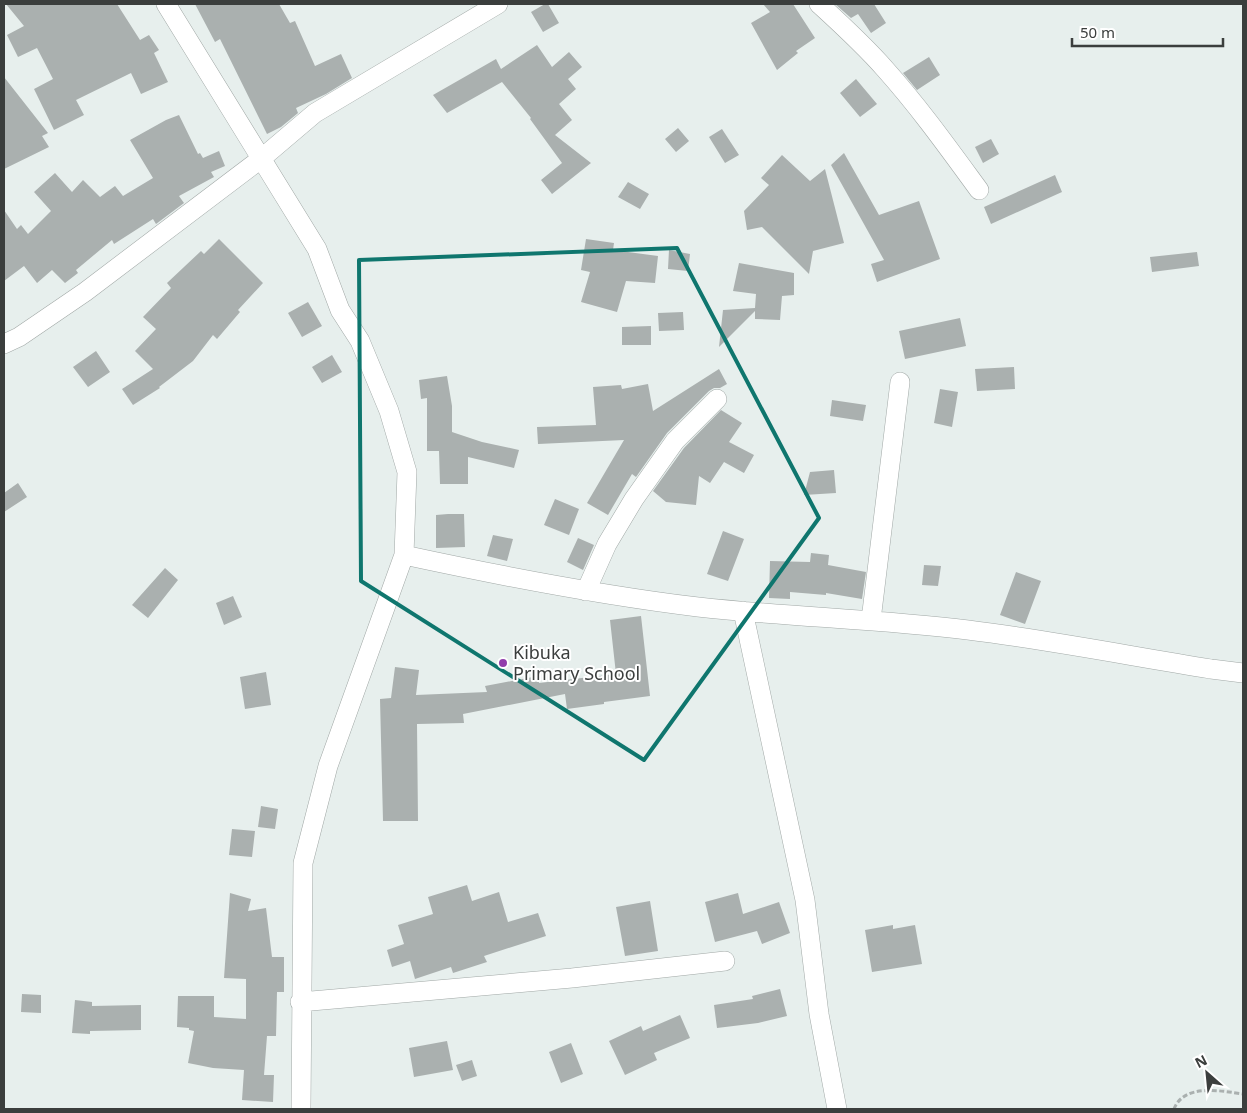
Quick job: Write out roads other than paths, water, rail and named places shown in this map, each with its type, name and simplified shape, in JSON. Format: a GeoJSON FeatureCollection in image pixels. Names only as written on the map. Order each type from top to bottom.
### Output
{"type":"FeatureCollection","features":[{"type":"Feature","properties":{"kind":"street"},"geometry":{"type":"LineString","coordinates":[[166,4],[317,250],[340,310],[360,342],[389,411],[407,472],[404,555],[328,766],[303,863],[300,1002],[301,1109]]}},
{"type":"Feature","properties":{"kind":"street"},"geometry":{"type":"LineString","coordinates":[[4,344],[19,337],[85,292],[262,158],[315,113],[498,4]]}},
{"type":"Feature","properties":{"kind":"street"},"geometry":{"type":"LineString","coordinates":[[819,4],[847,29],[885,68],[934,129],[979,190]]}},
{"type":"Feature","properties":{"kind":"street"},"geometry":{"type":"LineString","coordinates":[[871,620],[900,382]]}},
{"type":"Feature","properties":{"kind":"street"},"geometry":{"type":"LineString","coordinates":[[586,591],[607,544],[634,499],[675,441],[717,400]]}},
{"type":"Feature","properties":{"kind":"street"},"geometry":{"type":"LineString","coordinates":[[404,555],[482,572],[621,597],[743,611],[871,620],[969,630],[1243,673]]}},
{"type":"Feature","properties":{"kind":"street"},"geometry":{"type":"LineString","coordinates":[[743,611],[805,900],[818,1014],[837,1109]]}},
{"type":"Feature","properties":{"kind":"street"},"geometry":{"type":"LineString","coordinates":[[300,1002],[572,978],[726,961]]}},
{"type":"Feature","properties":{"kind":"place","name":"Kibuka Primary School"},"geometry":{"type":"Point","coordinates":[503,663]}}]}
